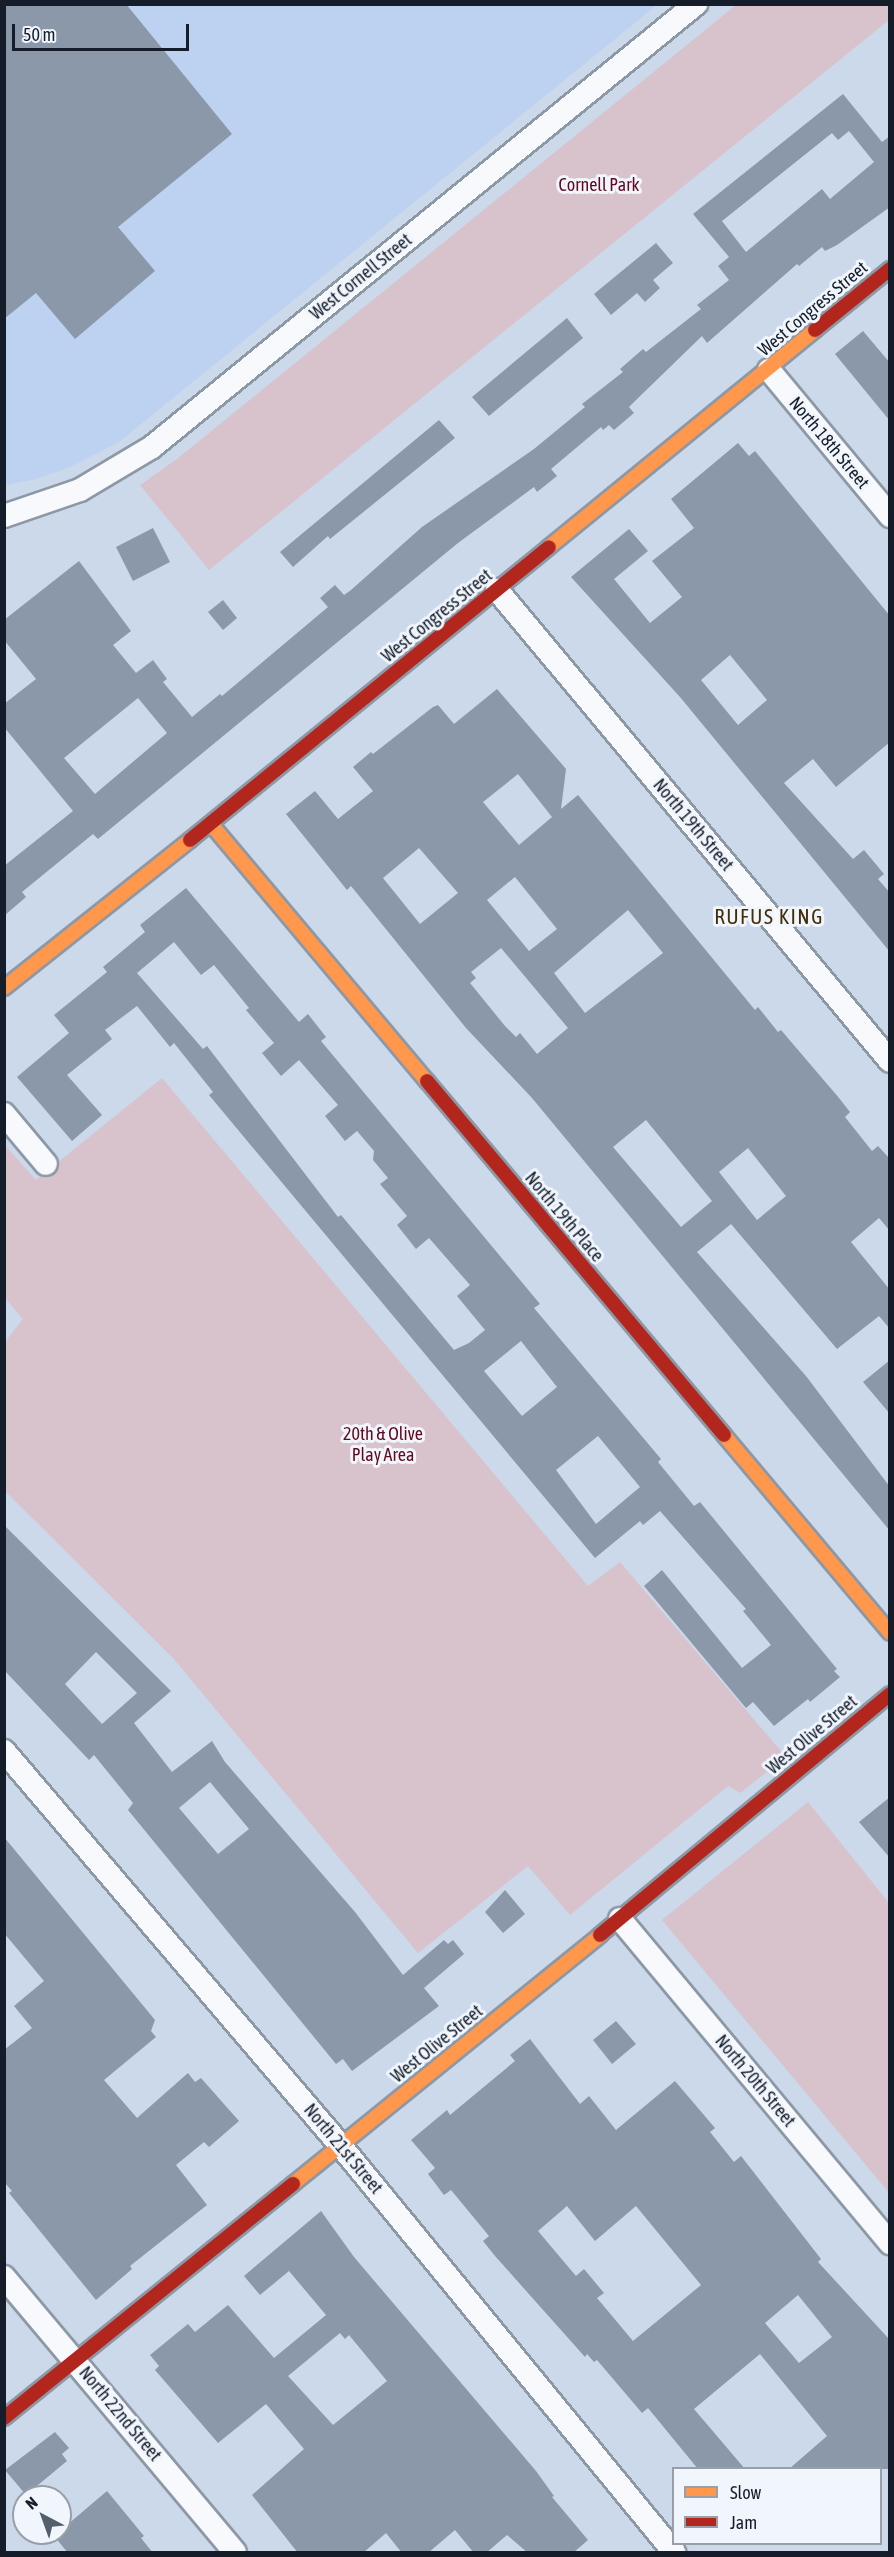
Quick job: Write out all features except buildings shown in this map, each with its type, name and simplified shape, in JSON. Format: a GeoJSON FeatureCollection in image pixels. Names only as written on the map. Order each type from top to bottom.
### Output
{"type":"FeatureCollection","features":[{"type":"Feature","properties":{"kind":"street","name":"West Cornell Street"},"geometry":{"type":"LineString","coordinates":[[4,516],[80,490],[142,454],[696,4]]}},
{"type":"Feature","properties":{"kind":"street","name":"West Congress Street"},"geometry":{"type":"LineString","coordinates":[[4,988],[211,824],[890,269]]}},
{"type":"Feature","properties":{"kind":"street","name":"North 18th Street"},"geometry":{"type":"LineString","coordinates":[[769,370],[890,516]]}},
{"type":"Feature","properties":{"kind":"street","name":"North 19th Street"},"geometry":{"type":"LineString","coordinates":[[497,590],[890,1061]]}},
{"type":"Feature","properties":{"kind":"street","name":"North 19th Place"},"geometry":{"type":"LineString","coordinates":[[211,824],[890,1633]]}},
{"type":"Feature","properties":{"kind":"street"},"geometry":{"type":"LineString","coordinates":[[4,1114],[46,1164]]}},
{"type":"Feature","properties":{"kind":"street","name":"West Olive Street"},"geometry":{"type":"LineString","coordinates":[[4,2418],[620,1919],[890,1694]]}},
{"type":"Feature","properties":{"kind":"street","name":"North 21st Street"},"geometry":{"type":"LineString","coordinates":[[4,1751],[340,2145],[674,2553]]}},
{"type":"Feature","properties":{"kind":"street","name":"North 20th Street"},"geometry":{"type":"LineString","coordinates":[[620,1919],[890,2243]]}},
{"type":"Feature","properties":{"kind":"street","name":"North 22nd Street"},"geometry":{"type":"LineString","coordinates":[[4,2277],[235,2553]]}},
{"type":"Feature","properties":{"kind":"shaded area"},"geometry":{"type":"Polygon","coordinates":[[[4,5],[657,5],[119,442],[72,466],[37,479],[5,485],[4,5]]]}},
{"type":"Feature","properties":{"kind":"green space","name":"Cornell Park"},"geometry":{"type":"Polygon","coordinates":[[[736,5],[889,5],[889,20],[209,570],[140,485],[177,459],[736,5]]]}},
{"type":"Feature","properties":{"kind":"green space","name":"20th & Olive Play Area"},"geometry":{"type":"Polygon","coordinates":[[[162,1078],[588,1586],[620,1562],[786,1757],[740,1793],[728,1786],[570,1915],[528,1866],[418,1953],[173,1658],[5,1491],[5,1342],[23,1319],[5,1298],[4,1144],[36,1180],[162,1078]]]}},
{"type":"Feature","properties":{"kind":"green space"},"geometry":{"type":"Polygon","coordinates":[[[808,1802],[889,1903],[889,2193],[662,1920],[808,1802]]]}},
{"type":"Feature","properties":{"kind":"traffic: slow"},"geometry":{"type":"LineString","coordinates":[[549,547],[815,330]]}},
{"type":"Feature","properties":{"kind":"traffic: slow"},"geometry":{"type":"LineString","coordinates":[[211,824],[427,1081]]}},
{"type":"Feature","properties":{"kind":"traffic: slow"},"geometry":{"type":"LineString","coordinates":[[4,988],[190,840]]}},
{"type":"Feature","properties":{"kind":"traffic: slow"},"geometry":{"type":"LineString","coordinates":[[724,1435],[890,1633]]}},
{"type":"Feature","properties":{"kind":"traffic: slow"},"geometry":{"type":"LineString","coordinates":[[293,2184],[600,1935]]}},
{"type":"Feature","properties":{"kind":"traffic: jam"},"geometry":{"type":"LineString","coordinates":[[815,330],[890,269]]}},
{"type":"Feature","properties":{"kind":"traffic: jam"},"geometry":{"type":"LineString","coordinates":[[190,840],[549,547]]}},
{"type":"Feature","properties":{"kind":"traffic: jam"},"geometry":{"type":"LineString","coordinates":[[427,1081],[724,1435]]}},
{"type":"Feature","properties":{"kind":"traffic: jam"},"geometry":{"type":"LineString","coordinates":[[600,1935],[890,1694]]}},
{"type":"Feature","properties":{"kind":"traffic: jam"},"geometry":{"type":"LineString","coordinates":[[4,2418],[293,2184]]}},
{"type":"Feature","properties":{"kind":"district","name":"RUFUS KING"},"geometry":{"type":"Point","coordinates":[769,916]}}]}
